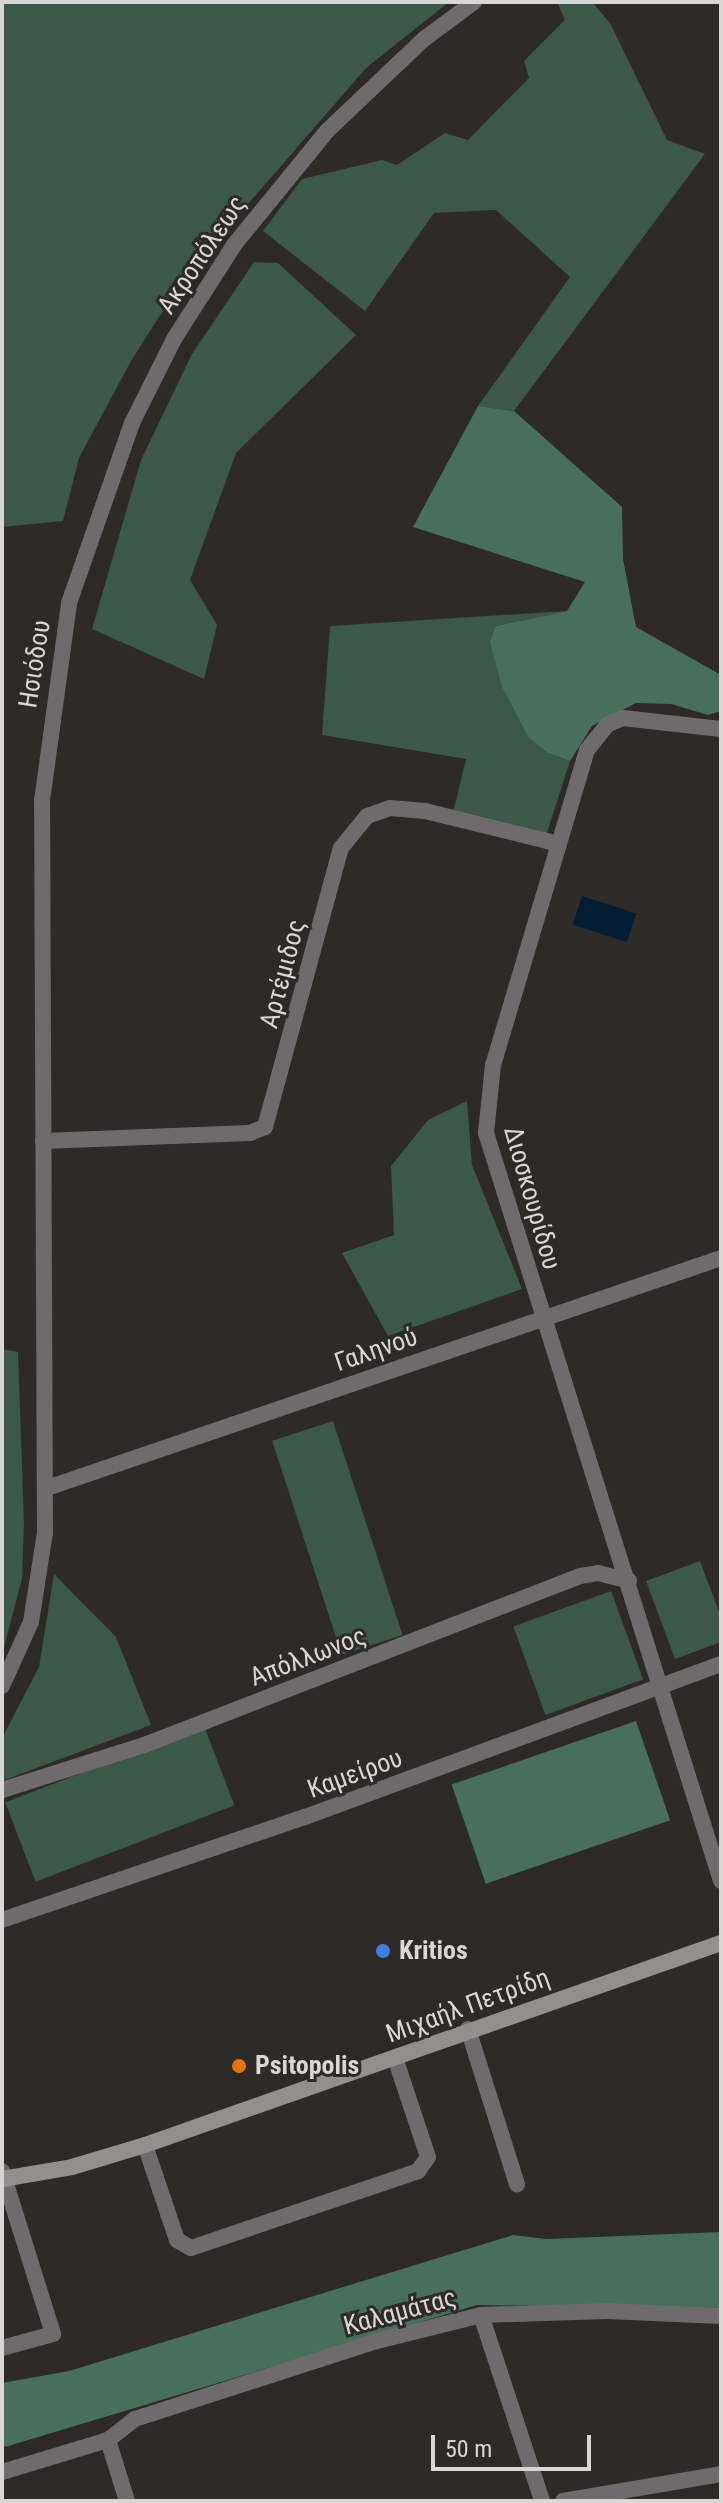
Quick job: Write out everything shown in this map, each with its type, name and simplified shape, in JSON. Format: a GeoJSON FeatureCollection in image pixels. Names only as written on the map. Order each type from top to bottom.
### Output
{"type":"FeatureCollection","features":[{"type":"Feature","properties":{"kind":"main road","name":"Μιχαήλ Πετρίδη"},"geometry":{"type":"LineString","coordinates":[[3,2176],[72,2167],[145,2145],[395,2058],[468,2029],[721,1943]]}},
{"type":"Feature","properties":{"kind":"street","name":"Ακροπόλεως"},"geometry":{"type":"LineString","coordinates":[[69,603],[132,423],[174,339],[234,245],[336,121],[414,47],[474,2]]}},
{"type":"Feature","properties":{"kind":"street","name":"Ησιόδου"},"geometry":{"type":"LineString","coordinates":[[2,1686],[31,1622],[47,1488],[42,801],[69,603]]}},
{"type":"Feature","properties":{"kind":"street","name":"Διοσκουρίδου"},"geometry":{"type":"LineString","coordinates":[[721,729],[641,717],[608,724],[587,750],[493,1065],[486,1107],[490,1155],[629,1581],[721,1881]]}},
{"type":"Feature","properties":{"kind":"street","name":"Αρτέμιδος"},"geometry":{"type":"LineString","coordinates":[[43,1141],[250,1133],[265,1127],[341,848],[367,816],[390,808],[425,811],[559,844]]}},
{"type":"Feature","properties":{"kind":"street","name":"Γαληνού"},"geometry":{"type":"LineString","coordinates":[[47,1488],[721,1258]]}},
{"type":"Feature","properties":{"kind":"street","name":"Απόλλωνος"},"geometry":{"type":"LineString","coordinates":[[2,1790],[147,1744],[580,1576],[598,1573],[629,1581]]}},
{"type":"Feature","properties":{"kind":"street","name":"Καμείρου"},"geometry":{"type":"LineString","coordinates":[[2,1920],[305,1817],[721,1664]]}},
{"type":"Feature","properties":{"kind":"street"},"geometry":{"type":"LineString","coordinates":[[468,2029],[517,2184]]}},
{"type":"Feature","properties":{"kind":"street"},"geometry":{"type":"LineString","coordinates":[[145,2145],[177,2240],[191,2248],[418,2171],[428,2157],[395,2058]]}},
{"type":"Feature","properties":{"kind":"street"},"geometry":{"type":"LineString","coordinates":[[2,2348],[53,2334],[3,2176]]}},
{"type":"Feature","properties":{"kind":"street","name":"Καλαμάτας"},"geometry":{"type":"LineString","coordinates":[[2,2472],[108,2440],[135,2419],[377,2341],[481,2315],[607,2311],[721,2316]]}},
{"type":"Feature","properties":{"kind":"street"},"geometry":{"type":"LineString","coordinates":[[481,2315],[542,2501]]}},
{"type":"Feature","properties":{"kind":"street"},"geometry":{"type":"LineString","coordinates":[[108,2440],[127,2501]]}},
{"type":"Feature","properties":{"kind":"street"},"geometry":{"type":"LineString","coordinates":[[563,2501],[719,2479]]}},
{"type":"Feature","properties":{"kind":"green space"},"geometry":{"type":"Polygon","coordinates":[[[2,2],[449,2],[366,68],[183,279],[131,361],[79,458],[63,521],[2,527],[2,2]]]}},
{"type":"Feature","properties":{"kind":"green space"},"geometry":{"type":"Polygon","coordinates":[[[557,2],[592,2],[610,23],[667,140],[705,154],[514,411],[478,406],[570,277],[496,210],[434,213],[365,311],[263,231],[302,179],[382,160],[397,165],[445,133],[468,140],[529,78],[524,61],[565,20],[557,2]]]}},
{"type":"Feature","properties":{"kind":"green space"},"geometry":{"type":"Polygon","coordinates":[[[254,262],[278,263],[356,335],[236,453],[190,580],[217,625],[204,679],[92,629],[141,460],[192,354],[254,262]]]}},
{"type":"Feature","properties":{"kind":"green space"},"geometry":{"type":"Polygon","coordinates":[[[478,406],[514,411],[622,507],[623,559],[636,627],[721,675],[721,711],[708,715],[671,704],[636,703],[592,726],[570,761],[548,753],[529,738],[502,687],[490,642],[496,626],[567,611],[585,582],[413,527],[478,406]]]}},
{"type":"Feature","properties":{"kind":"green space"},"geometry":{"type":"Polygon","coordinates":[[[567,611],[496,626],[548,753],[570,761],[545,839],[453,813],[466,759],[322,735],[330,626],[567,611]]]}},
{"type":"Feature","properties":{"kind":"green space"},"geometry":{"type":"Polygon","coordinates":[[[467,1101],[472,1165],[522,1289],[388,1336],[342,1253],[394,1235],[391,1166],[428,1120],[467,1101]]]}},
{"type":"Feature","properties":{"kind":"green space"},"geometry":{"type":"Polygon","coordinates":[[[2,1349],[18,1352],[24,1523],[22,1579],[3,1651],[2,1349]]]}},
{"type":"Feature","properties":{"kind":"green space"},"geometry":{"type":"Polygon","coordinates":[[[333,1421],[403,1635],[342,1655],[272,1441],[333,1421]]]}},
{"type":"Feature","properties":{"kind":"green space"},"geometry":{"type":"Polygon","coordinates":[[[700,1561],[721,1617],[721,1642],[675,1659],[646,1581],[700,1561]]]}},
{"type":"Feature","properties":{"kind":"green space"},"geometry":{"type":"Polygon","coordinates":[[[54,1574],[116,1637],[151,1725],[2,1781],[2,1738],[39,1667],[54,1574]]]}},
{"type":"Feature","properties":{"kind":"green space"},"geometry":{"type":"Polygon","coordinates":[[[611,1591],[643,1679],[545,1715],[513,1627],[611,1591]]]}},
{"type":"Feature","properties":{"kind":"green space"},"geometry":{"type":"Polygon","coordinates":[[[636,1721],[670,1820],[486,1884],[452,1784],[636,1721]]]}},
{"type":"Feature","properties":{"kind":"green space"},"geometry":{"type":"Polygon","coordinates":[[[204,1726],[234,1805],[36,1882],[5,1802],[204,1726]]]}},
{"type":"Feature","properties":{"kind":"green space"},"geometry":{"type":"Polygon","coordinates":[[[721,2232],[721,2308],[477,2305],[5,2447],[2,2442],[2,2383],[69,2371],[513,2235],[546,2239],[721,2232]]]}},
{"type":"Feature","properties":{"kind":"water"},"geometry":{"type":"Polygon","coordinates":[[[582,896],[636,914],[627,942],[573,925],[582,896]]]}},
{"type":"Feature","properties":{"kind":"place","name":"Kritios"},"geometry":{"type":"Point","coordinates":[383,1951]}},
{"type":"Feature","properties":{"kind":"place","name":"Psitopolis"},"geometry":{"type":"Point","coordinates":[239,2066]}}]}
